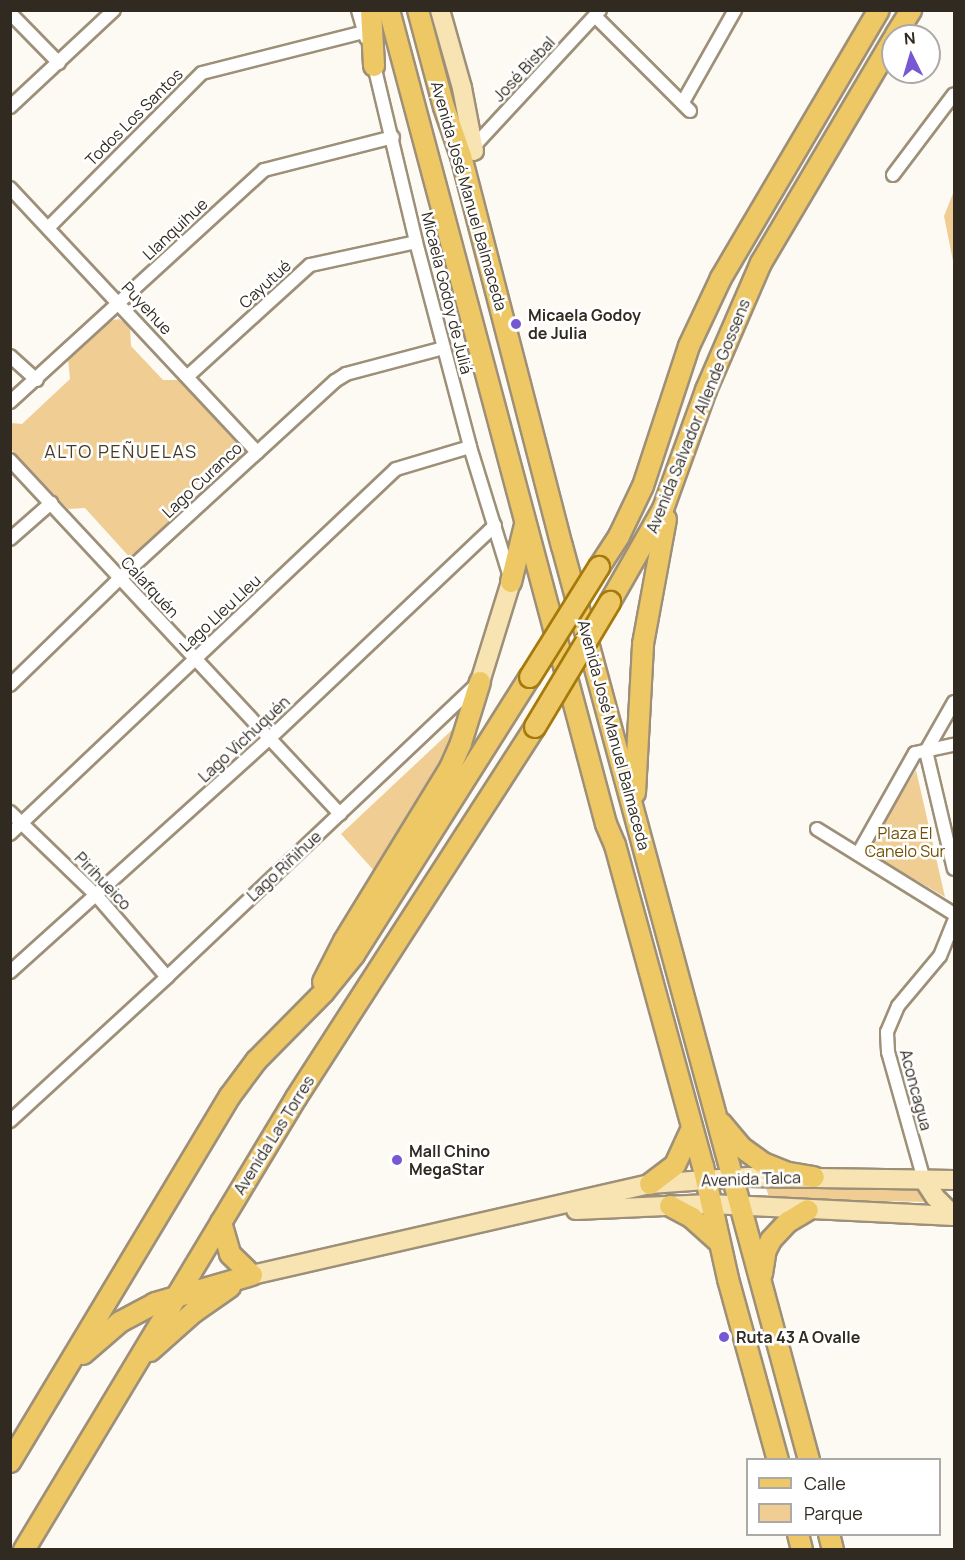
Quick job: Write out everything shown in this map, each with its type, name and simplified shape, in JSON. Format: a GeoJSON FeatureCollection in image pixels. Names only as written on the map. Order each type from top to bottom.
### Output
{"type":"FeatureCollection","features":[{"type":"Feature","properties":{"kind":"main road"},"geometry":{"type":"LineString","coordinates":[[371,10],[374,66]]}},
{"type":"Feature","properties":{"kind":"main road","name":"Avenida José Manuel Balmaceda"},"geometry":{"type":"LineString","coordinates":[[389,10],[606,824],[615,845],[692,1128],[718,1241],[777,1458]]}},
{"type":"Feature","properties":{"kind":"main road","name":"Avenida José Manuel Balmaceda"},"geometry":{"type":"LineString","coordinates":[[418,10],[444,107],[467,154],[476,216],[808,1458]]}},
{"type":"Feature","properties":{"kind":"main road"},"geometry":{"type":"LineString","coordinates":[[412,95],[437,147],[447,155],[467,154],[462,88],[440,10]]}},
{"type":"Feature","properties":{"kind":"main road","name":"Avenida Salvador Allende Gossens"},"geometry":{"type":"LineString","coordinates":[[313,1003],[354,955],[618,536],[643,486],[689,346],[721,278],[879,10]]}},
{"type":"Feature","properties":{"kind":"main road","name":"Avenida Salvador Allende Gossens"},"geometry":{"type":"LineString","coordinates":[[902,24],[911,10]]}},
{"type":"Feature","properties":{"kind":"main road","name":"Avenida Salvador Allende Gossens"},"geometry":{"type":"LineString","coordinates":[[535,727],[651,532],[676,474],[706,390],[761,263],[881,60]]}},
{"type":"Feature","properties":{"kind":"main road"},"geometry":{"type":"LineString","coordinates":[[634,808],[643,644],[656,566],[676,474]]}},
{"type":"Feature","properties":{"kind":"main road"},"geometry":{"type":"LineString","coordinates":[[511,582],[526,522]]}},
{"type":"Feature","properties":{"kind":"main road","name":"Lago Riñihue"},"geometry":{"type":"LineString","coordinates":[[480,682],[511,582]]}},
{"type":"Feature","properties":{"kind":"main road"},"geometry":{"type":"LineString","coordinates":[[10,1462],[230,1096],[274,1041],[313,1003],[344,941],[450,768],[463,737],[480,682]]}},
{"type":"Feature","properties":{"kind":"main road","name":"Avenida Las Torres"},"geometry":{"type":"LineString","coordinates":[[24,1550],[126,1377],[296,1098],[535,727]]}},
{"type":"Feature","properties":{"kind":"main road"},"geometry":{"type":"LineString","coordinates":[[715,1113],[731,1137],[752,1156],[775,1169],[814,1177]]}},
{"type":"Feature","properties":{"kind":"main road"},"geometry":{"type":"LineString","coordinates":[[650,1184],[675,1165],[692,1128]]}},
{"type":"Feature","properties":{"kind":"main road","name":"Avenida Talca"},"geometry":{"type":"LineString","coordinates":[[252,1275],[550,1209],[650,1184],[732,1178],[954,1180]]}},
{"type":"Feature","properties":{"kind":"main road"},"geometry":{"type":"LineString","coordinates":[[924,1180],[935,1197],[954,1216]]}},
{"type":"Feature","properties":{"kind":"main road","name":"Avenida Talca"},"geometry":{"type":"LineString","coordinates":[[550,1209],[710,1204],[954,1216]]}},
{"type":"Feature","properties":{"kind":"main road"},"geometry":{"type":"LineString","coordinates":[[670,1206],[691,1217],[718,1241]]}},
{"type":"Feature","properties":{"kind":"main road"},"geometry":{"type":"LineString","coordinates":[[763,1288],[763,1261],[771,1240],[788,1222],[808,1210]]}},
{"type":"Feature","properties":{"kind":"main road"},"geometry":{"type":"LineString","coordinates":[[221,1222],[230,1254],[252,1275]]}},
{"type":"Feature","properties":{"kind":"main road"},"geometry":{"type":"LineString","coordinates":[[66,1371],[120,1322],[155,1303],[252,1275]]}},
{"type":"Feature","properties":{"kind":"main road"},"geometry":{"type":"LineString","coordinates":[[126,1377],[194,1312],[252,1275]]}},
{"type":"Feature","properties":{"kind":"street"},"geometry":{"type":"LineString","coordinates":[[10,107],[114,10]]}},
{"type":"Feature","properties":{"kind":"street","name":"Micaela Godoy de Juliá"},"geometry":{"type":"LineString","coordinates":[[358,10],[393,137],[416,242],[470,447],[511,582]]}},
{"type":"Feature","properties":{"kind":"street"},"geometry":{"type":"LineString","coordinates":[[598,14],[686,106],[735,10]]}},
{"type":"Feature","properties":{"kind":"street"},"geometry":{"type":"LineString","coordinates":[[10,13],[59,63]]}},
{"type":"Feature","properties":{"kind":"street","name":"José Bisbal"},"geometry":{"type":"LineString","coordinates":[[467,154],[598,14]]}},
{"type":"Feature","properties":{"kind":"street","name":"Todos Los Santos"},"geometry":{"type":"LineString","coordinates":[[48,228],[202,73],[364,32]]}},
{"type":"Feature","properties":{"kind":"street"},"geometry":{"type":"LineString","coordinates":[[893,176],[954,94]]}},
{"type":"Feature","properties":{"kind":"street","name":"Llanquihue"},"geometry":{"type":"LineString","coordinates":[[10,402],[37,380],[264,170],[393,137]]}},
{"type":"Feature","properties":{"kind":"street","name":"Puyehue"},"geometry":{"type":"LineString","coordinates":[[10,188],[257,452]]}},
{"type":"Feature","properties":{"kind":"street","name":"Cayutué"},"geometry":{"type":"LineString","coordinates":[[188,376],[310,265],[416,242]]}},
{"type":"Feature","properties":{"kind":"street","name":"Lago Curanco"},"geometry":{"type":"LineString","coordinates":[[10,685],[120,578],[346,374],[444,348]]}},
{"type":"Feature","properties":{"kind":"street"},"geometry":{"type":"LineString","coordinates":[[10,356],[37,380]]}},
{"type":"Feature","properties":{"kind":"street","name":"Lago Lleu Lleu"},"geometry":{"type":"LineString","coordinates":[[10,834],[396,469],[470,447]]}},
{"type":"Feature","properties":{"kind":"street","name":"Calafquén"},"geometry":{"type":"LineString","coordinates":[[10,460],[340,814]]}},
{"type":"Feature","properties":{"kind":"street"},"geometry":{"type":"LineString","coordinates":[[10,538],[51,503]]}},
{"type":"Feature","properties":{"kind":"street","name":"Lago Vichuquén"},"geometry":{"type":"LineString","coordinates":[[10,972],[269,739],[495,525]]}},
{"type":"Feature","properties":{"kind":"street","name":"Lago Riñihue"},"geometry":{"type":"LineString","coordinates":[[10,1121],[168,977],[480,682]]}},
{"type":"Feature","properties":{"kind":"street"},"geometry":{"type":"LineString","coordinates":[[954,702],[926,751],[953,856],[954,869]]}},
{"type":"Feature","properties":{"kind":"street"},"geometry":{"type":"LineString","coordinates":[[858,854],[915,753],[954,745]]}},
{"type":"Feature","properties":{"kind":"street","name":"Pirihueico"},"geometry":{"type":"LineString","coordinates":[[10,812],[97,896],[168,977]]}},
{"type":"Feature","properties":{"kind":"street"},"geometry":{"type":"LineString","coordinates":[[818,829],[954,914]]}},
{"type":"Feature","properties":{"kind":"street","name":"Aconcagua"},"geometry":{"type":"LineString","coordinates":[[924,1180],[888,1052],[887,1032],[898,1006],[940,956],[954,921]]}},
{"type":"Feature","properties":{"kind":"green space"},"geometry":{"type":"Polygon","coordinates":[[[954,191],[954,260],[953,261],[944,216],[954,191]]]}},
{"type":"Feature","properties":{"kind":"green space"},"geometry":{"type":"Polygon","coordinates":[[[119,319],[130,326],[131,346],[163,380],[179,380],[240,445],[243,458],[234,467],[216,466],[178,501],[180,516],[133,561],[85,508],[68,509],[11,449],[11,423],[22,424],[70,379],[68,359],[109,321],[119,319]]]}},
{"type":"Feature","properties":{"kind":"green space"},"geometry":{"type":"Polygon","coordinates":[[[453,729],[437,778],[377,874],[341,834],[453,729]]]}},
{"type":"Feature","properties":{"kind":"green space","name":"Plaza El Canelo Sur"},"geometry":{"type":"Polygon","coordinates":[[[916,770],[945,897],[873,855],[872,843],[916,770]]]}},
{"type":"Feature","properties":{"kind":"green space"},"geometry":{"type":"Polygon","coordinates":[[[800,1186],[919,1188],[928,1202],[778,1199],[769,1197],[766,1188],[800,1186]]]}},
{"type":"Feature","properties":{"kind":"place","name":"Micaela Godoy de Julia"},"geometry":{"type":"Point","coordinates":[516,324]}},
{"type":"Feature","properties":{"kind":"place","name":"Mall Chino MegaStar"},"geometry":{"type":"Point","coordinates":[397,1160]}},
{"type":"Feature","properties":{"kind":"place","name":"Ruta 43 A Ovalle"},"geometry":{"type":"Point","coordinates":[724,1337]}},
{"type":"Feature","properties":{"kind":"district","name":"ALTO PEÑUELAS"},"geometry":{"type":"Point","coordinates":[121,451]}}]}
